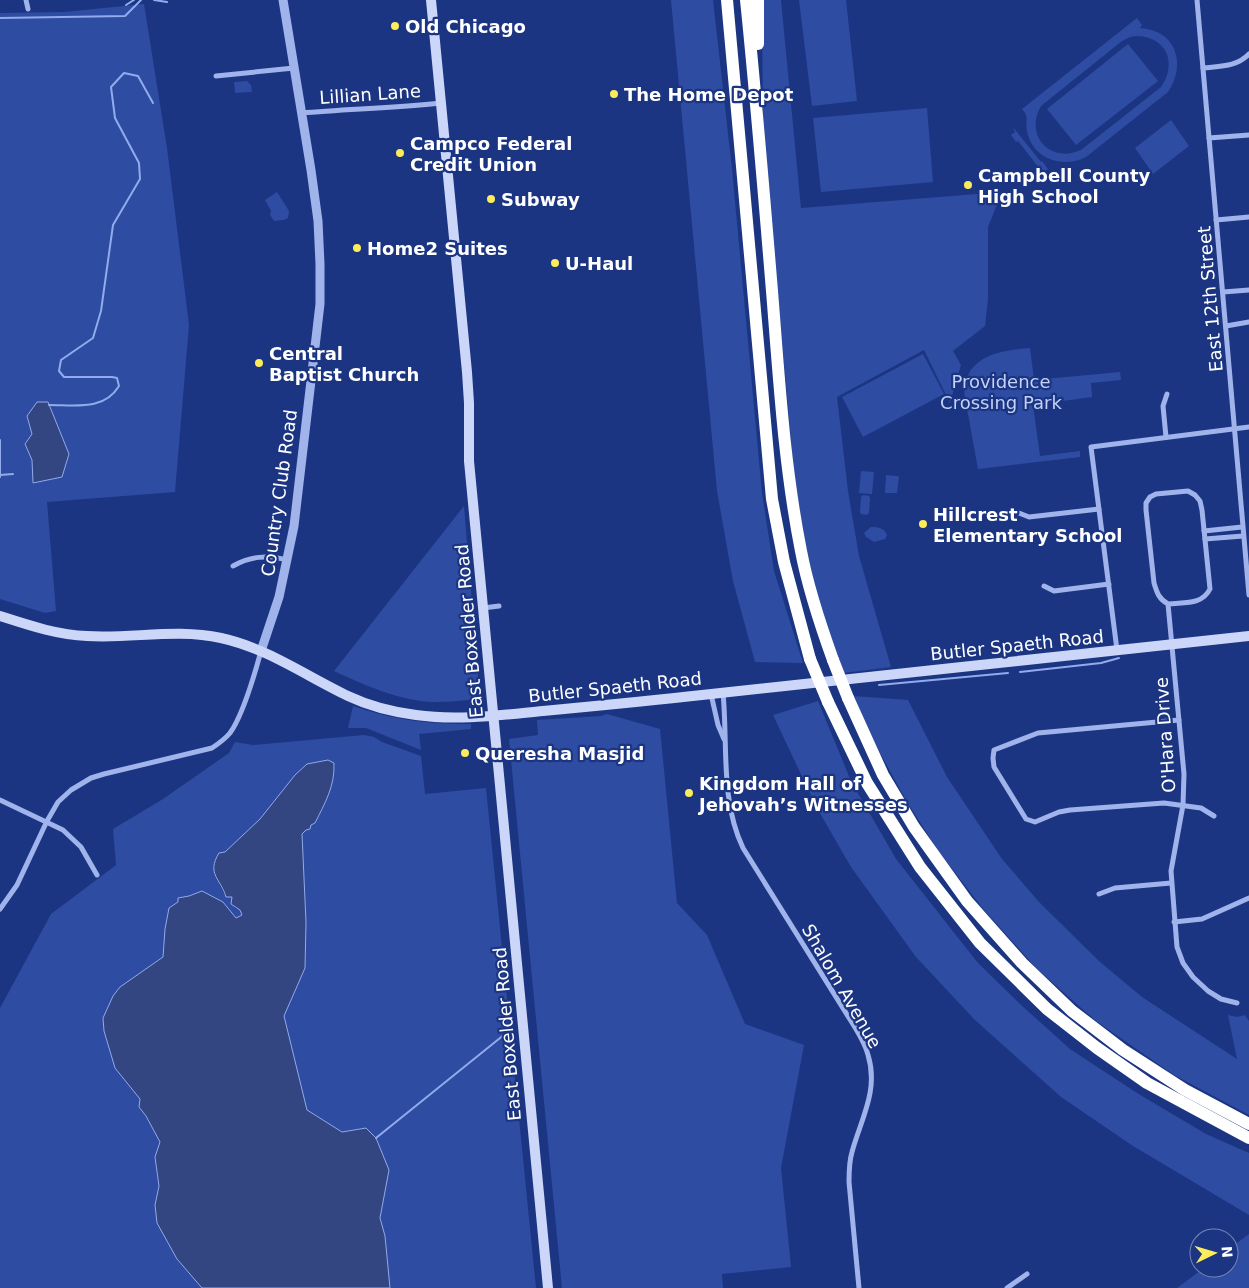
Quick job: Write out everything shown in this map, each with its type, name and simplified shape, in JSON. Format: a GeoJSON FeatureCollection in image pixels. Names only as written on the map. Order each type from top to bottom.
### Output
{"type":"FeatureCollection","features":[{"type":"Feature","properties":{"kind":"highway"},"geometry":{"type":"LineString","coordinates":[[720,0],[747,216]]}},
{"type":"Feature","properties":{"kind":"highway"},"geometry":{"type":"LineString","coordinates":[[727,0],[772,499],[784,562],[810,659],[828,702],[867,783],[904,842],[920,867],[980,943],[1046,1009],[1097,1048],[1147,1083],[1249,1138]]}},
{"type":"Feature","properties":{"kind":"highway"},"geometry":{"type":"LineString","coordinates":[[746,0],[762,159],[781,400],[790,483],[801,552],[817,615],[848,698],[883,775],[914,827],[967,901],[1022,963],[1072,1011],[1124,1050],[1185,1090],[1249,1122]]}},
{"type":"Feature","properties":{"kind":"highway"},"geometry":{"type":"LineString","coordinates":[[758,0],[762,159]]}},
{"type":"Feature","properties":{"kind":"main road","name":"East Boxelder Road"},"geometry":{"type":"LineString","coordinates":[[431,0],[465,354],[469,403],[469,461],[492,716],[548,1288]]}},
{"type":"Feature","properties":{"kind":"main road","name":"Butler Spaeth Road"},"geometry":{"type":"LineString","coordinates":[[0,616],[62,634],[109,637],[170,633],[220,638],[261,651],[350,697],[378,707],[429,717],[492,716],[1249,636]]}},
{"type":"Feature","properties":{"kind":"street"},"geometry":{"type":"LineString","coordinates":[[26,0],[28,9]]}},
{"type":"Feature","properties":{"kind":"street","name":"Country Club Road"},"geometry":{"type":"LineString","coordinates":[[0,909],[17,885],[58,802],[71,790],[91,778],[212,748],[222,742],[230,733],[238,717],[279,596],[288,560],[295,517],[320,304],[318,221],[283,0]]}},
{"type":"Feature","properties":{"kind":"street","name":"East 12th Street"},"geometry":{"type":"LineString","coordinates":[[1197,0],[1249,595]]}},
{"type":"Feature","properties":{"kind":"street"},"geometry":{"type":"LineString","coordinates":[[1203,68],[1234,65],[1249,54]]}},
{"type":"Feature","properties":{"kind":"street"},"geometry":{"type":"LineString","coordinates":[[216,76],[294,68]]}},
{"type":"Feature","properties":{"kind":"street","name":"Lillian Lane"},"geometry":{"type":"LineString","coordinates":[[301,113],[344,109],[381,109],[441,103]]}},
{"type":"Feature","properties":{"kind":"street"},"geometry":{"type":"LineString","coordinates":[[1209,138],[1249,135]]}},
{"type":"Feature","properties":{"kind":"street"},"geometry":{"type":"LineString","coordinates":[[1216,220],[1249,217]]}},
{"type":"Feature","properties":{"kind":"street"},"geometry":{"type":"LineString","coordinates":[[1223,292],[1249,290]]}},
{"type":"Feature","properties":{"kind":"street"},"geometry":{"type":"LineString","coordinates":[[1226,326],[1249,322]]}},
{"type":"Feature","properties":{"kind":"street"},"geometry":{"type":"LineString","coordinates":[[1166,437],[1163,406],[1167,394]]}},
{"type":"Feature","properties":{"kind":"street"},"geometry":{"type":"LineString","coordinates":[[1117,650],[1091,446],[1249,427]]}},
{"type":"Feature","properties":{"kind":"street"},"geometry":{"type":"LineString","coordinates":[[1188,492],[1195,495],[1200,501],[1204,531],[1210,589],[1206,596],[1199,601],[1168,604],[1157,594],[1154,583],[1146,503],[1150,497],[1156,494],[1188,492]]}},
{"type":"Feature","properties":{"kind":"street"},"geometry":{"type":"LineString","coordinates":[[1019,513],[1029,517],[1099,508]]}},
{"type":"Feature","properties":{"kind":"street"},"geometry":{"type":"LineString","coordinates":[[1204,531],[1244,531]]}},
{"type":"Feature","properties":{"kind":"street"},"geometry":{"type":"LineString","coordinates":[[1205,539],[1244,531]]}},
{"type":"Feature","properties":{"kind":"street"},"geometry":{"type":"LineString","coordinates":[[233,566],[254,557],[266,556],[288,560]]}},
{"type":"Feature","properties":{"kind":"street"},"geometry":{"type":"LineString","coordinates":[[1044,586],[1054,591],[1109,584]]}},
{"type":"Feature","properties":{"kind":"street","name":"O'Hara Drive"},"geometry":{"type":"LineString","coordinates":[[1168,604],[1184,774],[1183,805],[1171,871],[1177,946],[1184,963],[1193,977],[1208,991],[1222,999],[1237,1003]]}},
{"type":"Feature","properties":{"kind":"street"},"geometry":{"type":"LineString","coordinates":[[483,608],[498,606]]}},
{"type":"Feature","properties":{"kind":"street","name":"Shalom Avenue"},"geometry":{"type":"LineString","coordinates":[[723,693],[726,723],[724,739],[731,812],[736,833],[753,865],[851,1021],[869,1056],[872,1084],[870,1097],[851,1152],[849,1167],[860,1288]]}},
{"type":"Feature","properties":{"kind":"street","name":"Shalom Avenue"},"geometry":{"type":"LineString","coordinates":[[711,694],[718,725],[724,739]]}},
{"type":"Feature","properties":{"kind":"street"},"geometry":{"type":"LineString","coordinates":[[1179,720],[1038,733],[994,750],[994,766],[1026,819],[1035,822],[1059,812],[1070,810],[1164,802],[1201,808],[1214,816]]}},
{"type":"Feature","properties":{"kind":"street"},"geometry":{"type":"LineString","coordinates":[[0,800],[63,830],[81,846],[89,858],[96,875]]}},
{"type":"Feature","properties":{"kind":"street"},"geometry":{"type":"LineString","coordinates":[[1099,894],[1115,888],[1171,883]]}},
{"type":"Feature","properties":{"kind":"street"},"geometry":{"type":"LineString","coordinates":[[1174,922],[1202,918],[1249,898]]}},
{"type":"Feature","properties":{"kind":"street"},"geometry":{"type":"LineString","coordinates":[[1007,1288],[1027,1274]]}},
{"type":"Feature","properties":{"kind":"green space"},"geometry":{"type":"Polygon","coordinates":[[[671,0],[713,0],[732,169],[762,493],[774,571],[803,663],[755,662],[733,581],[717,491],[671,0]]]}},
{"type":"Feature","properties":{"kind":"green space"},"geometry":{"type":"Polygon","coordinates":[[[762,0],[781,0],[801,208],[1002,192],[988,227],[988,299],[985,326],[953,351],[961,365],[950,403],[924,350],[837,397],[848,491],[859,556],[891,667],[843,673],[822,614],[806,549],[794,474],[763,130],[762,0]]]}},
{"type":"Feature","properties":{"kind":"green space"},"geometry":{"type":"Polygon","coordinates":[[[799,0],[846,0],[857,101],[812,106],[799,0]]]}},
{"type":"Feature","properties":{"kind":"green space"},"geometry":{"type":"Polygon","coordinates":[[[144,4],[167,148],[189,325],[175,492],[47,502],[56,611],[45,613],[0,599],[0,13],[64,12],[144,4]]]}},
{"type":"Feature","properties":{"kind":"green space"},"geometry":{"type":"Polygon","coordinates":[[[1137,18],[1142,25],[1140,28],[1152,30],[1162,35],[1175,50],[1177,70],[1168,92],[1086,157],[1068,162],[1050,159],[1042,155],[1030,141],[1027,131],[1027,117],[1022,109],[1137,18]],[[1130,37],[1122,41],[1041,106],[1036,127],[1038,136],[1043,144],[1050,150],[1059,153],[1081,150],[1161,87],[1168,69],[1166,52],[1162,46],[1146,37],[1130,37]]]}},
{"type":"Feature","properties":{"kind":"green space"},"geometry":{"type":"Polygon","coordinates":[[[1128,44],[1158,81],[1076,145],[1047,109],[1128,44]]]}},
{"type":"Feature","properties":{"kind":"green space"},"geometry":{"type":"Polygon","coordinates":[[[247,81],[251,85],[252,92],[235,93],[234,82],[247,81]]]}},
{"type":"Feature","properties":{"kind":"green space"},"geometry":{"type":"Polygon","coordinates":[[[927,108],[933,182],[821,192],[813,118],[927,108]]]}},
{"type":"Feature","properties":{"kind":"green space"},"geometry":{"type":"Polygon","coordinates":[[[1171,120],[1189,146],[1153,174],[1135,148],[1171,120]]]}},
{"type":"Feature","properties":{"kind":"green space"},"geometry":{"type":"Polygon","coordinates":[[[1013,127],[1048,169],[1044,172],[1046,177],[1018,141],[1016,142],[1011,135],[1015,132],[1013,127]]]}},
{"type":"Feature","properties":{"kind":"green space"},"geometry":{"type":"Polygon","coordinates":[[[277,192],[289,211],[288,218],[274,221],[265,200],[277,192]]]}},
{"type":"Feature","properties":{"kind":"green space","name":"Providence Crossing Park"},"geometry":{"type":"Polygon","coordinates":[[[1030,348],[1034,380],[1120,372],[1121,380],[1091,383],[1092,397],[1033,405],[1040,456],[1080,451],[1080,457],[978,469],[965,398],[965,385],[968,375],[974,366],[990,356],[1010,350],[1030,348]]]}},
{"type":"Feature","properties":{"kind":"green space"},"geometry":{"type":"Polygon","coordinates":[[[923,354],[944,394],[863,437],[842,397],[923,354]]]}},
{"type":"Feature","properties":{"kind":"green space"},"geometry":{"type":"Polygon","coordinates":[[[861,471],[874,472],[872,494],[859,493],[861,471]]]}},
{"type":"Feature","properties":{"kind":"green space"},"geometry":{"type":"Polygon","coordinates":[[[886,475],[899,477],[897,493],[885,493],[886,475]]]}},
{"type":"Feature","properties":{"kind":"green space"},"geometry":{"type":"Polygon","coordinates":[[[863,495],[870,498],[869,513],[867,515],[860,512],[861,497],[863,495]]]}},
{"type":"Feature","properties":{"kind":"green space"},"geometry":{"type":"Polygon","coordinates":[[[464,506],[480,699],[434,702],[408,699],[370,687],[334,671],[464,506]]]}},
{"type":"Feature","properties":{"kind":"green space"},"geometry":{"type":"Polygon","coordinates":[[[871,527],[883,529],[887,535],[885,539],[874,542],[866,537],[864,533],[871,527]]]}},
{"type":"Feature","properties":{"kind":"green space"},"geometry":{"type":"Polygon","coordinates":[[[853,696],[908,700],[947,777],[1002,859],[1039,902],[1100,962],[1142,997],[1237,1059],[1228,1015],[1237,1017],[1245,1015],[1249,1021],[1249,1115],[1174,1075],[1096,1021],[1037,969],[984,910],[939,852],[907,802],[880,753],[853,696]]]}},
{"type":"Feature","properties":{"kind":"green space"},"geometry":{"type":"Polygon","coordinates":[[[818,701],[851,781],[896,859],[978,963],[1070,1049],[1137,1093],[1206,1134],[1249,1153],[1249,1215],[1133,1146],[1061,1097],[975,1020],[916,957],[851,867],[817,808],[773,715],[818,701]]]}},
{"type":"Feature","properties":{"kind":"green space"},"geometry":{"type":"Polygon","coordinates":[[[353,706],[383,715],[411,720],[471,724],[471,729],[419,734],[421,750],[366,728],[348,728],[353,706]]]}},
{"type":"Feature","properties":{"kind":"green space"},"geometry":{"type":"Polygon","coordinates":[[[607,714],[660,729],[677,903],[707,935],[745,1024],[804,1045],[781,1168],[791,1267],[722,1274],[723,1288],[562,1288],[509,739],[538,735],[537,720],[607,714]]]}},
{"type":"Feature","properties":{"kind":"green space"},"geometry":{"type":"Polygon","coordinates":[[[364,735],[374,737],[382,742],[421,756],[425,794],[486,788],[536,1288],[390,1288],[385,1236],[380,1218],[389,1170],[366,1128],[342,1132],[307,1110],[284,1016],[305,968],[306,922],[302,833],[306,830],[307,764],[295,775],[260,819],[225,852],[214,874],[226,897],[232,897],[235,908],[240,910],[243,915],[236,918],[223,902],[202,891],[178,898],[178,902],[169,908],[163,957],[120,987],[103,1018],[104,1031],[115,1068],[141,1099],[139,1107],[161,1142],[155,1157],[159,1186],[155,1205],[177,1259],[202,1288],[0,1288],[0,1008],[51,914],[116,865],[113,829],[163,799],[229,753],[235,742],[253,745],[364,735]]]}},
{"type":"Feature","properties":{"kind":"green space"},"geometry":{"type":"Polygon","coordinates":[[[1249,1234],[1249,1288],[1177,1288],[1190,1278],[1239,1278],[1239,1242],[1249,1234]]]}},
{"type":"Feature","properties":{"kind":"shaded area"},"geometry":{"type":"Polygon","coordinates":[[[37,402],[48,402],[69,454],[62,477],[33,483],[32,460],[25,444],[32,434],[27,416],[37,402]]]}},
{"type":"Feature","properties":{"kind":"shaded area"},"geometry":{"type":"Polygon","coordinates":[[[328,760],[334,763],[333,779],[329,794],[315,823],[302,834],[306,922],[305,968],[284,1016],[307,1110],[342,1132],[366,1128],[376,1138],[389,1170],[380,1218],[385,1236],[390,1288],[202,1288],[177,1259],[157,1223],[155,1205],[159,1186],[155,1157],[160,1142],[139,1107],[140,1099],[115,1068],[104,1031],[103,1018],[113,996],[120,987],[163,957],[169,908],[178,902],[178,898],[202,891],[223,902],[236,918],[242,915],[240,910],[231,904],[232,897],[226,897],[214,871],[215,860],[219,853],[225,852],[260,819],[295,775],[307,764],[328,760]]]}},
{"type":"Feature","properties":{"kind":"waterway"},"geometry":{"type":"LineString","coordinates":[[126,5],[134,0]]}},
{"type":"Feature","properties":{"kind":"waterway"},"geometry":{"type":"LineString","coordinates":[[0,18],[125,16],[141,0]]}},
{"type":"Feature","properties":{"kind":"waterway"},"geometry":{"type":"LineString","coordinates":[[154,0],[167,2]]}},
{"type":"Feature","properties":{"kind":"waterway"},"geometry":{"type":"LineString","coordinates":[[49,405],[79,406],[97,403],[113,394],[119,386],[117,378],[64,377],[59,371],[61,360],[93,338],[101,311],[113,225],[140,179],[139,163],[115,118],[111,87],[124,73],[138,76],[153,103]]}},
{"type":"Feature","properties":{"kind":"waterway"},"geometry":{"type":"LineString","coordinates":[[0,440],[0,477]]}},
{"type":"Feature","properties":{"kind":"waterway"},"geometry":{"type":"LineString","coordinates":[[0,475],[13,474]]}},
{"type":"Feature","properties":{"kind":"waterway"},"geometry":{"type":"LineString","coordinates":[[1020,672],[1101,663],[1119,658]]}},
{"type":"Feature","properties":{"kind":"waterway"},"geometry":{"type":"LineString","coordinates":[[879,685],[1008,673]]}},
{"type":"Feature","properties":{"kind":"waterway"},"geometry":{"type":"LineString","coordinates":[[376,1138],[505,1034]]}},
{"type":"Feature","properties":{"kind":"place","name":"Old Chicago"},"geometry":{"type":"Point","coordinates":[395,26]}},
{"type":"Feature","properties":{"kind":"place","name":"The Home Depot"},"geometry":{"type":"Point","coordinates":[614,94]}},
{"type":"Feature","properties":{"kind":"place","name":"Campco Federal Credit Union"},"geometry":{"type":"Point","coordinates":[400,153]}},
{"type":"Feature","properties":{"kind":"place","name":"Campbell County High School"},"geometry":{"type":"Point","coordinates":[968,185]}},
{"type":"Feature","properties":{"kind":"place","name":"Subway"},"geometry":{"type":"Point","coordinates":[491,199]}},
{"type":"Feature","properties":{"kind":"place","name":"Home2 Suites"},"geometry":{"type":"Point","coordinates":[357,248]}},
{"type":"Feature","properties":{"kind":"place","name":"U-Haul"},"geometry":{"type":"Point","coordinates":[555,263]}},
{"type":"Feature","properties":{"kind":"place","name":"Central Baptist Church"},"geometry":{"type":"Point","coordinates":[259,363]}},
{"type":"Feature","properties":{"kind":"place","name":"Hillcrest Elementary School"},"geometry":{"type":"Point","coordinates":[923,524]}},
{"type":"Feature","properties":{"kind":"place","name":"Queresha Masjid"},"geometry":{"type":"Point","coordinates":[465,753]}},
{"type":"Feature","properties":{"kind":"place","name":"Kingdom Hall of Jehovah’s Witnesses"},"geometry":{"type":"Point","coordinates":[689,793]}}]}
